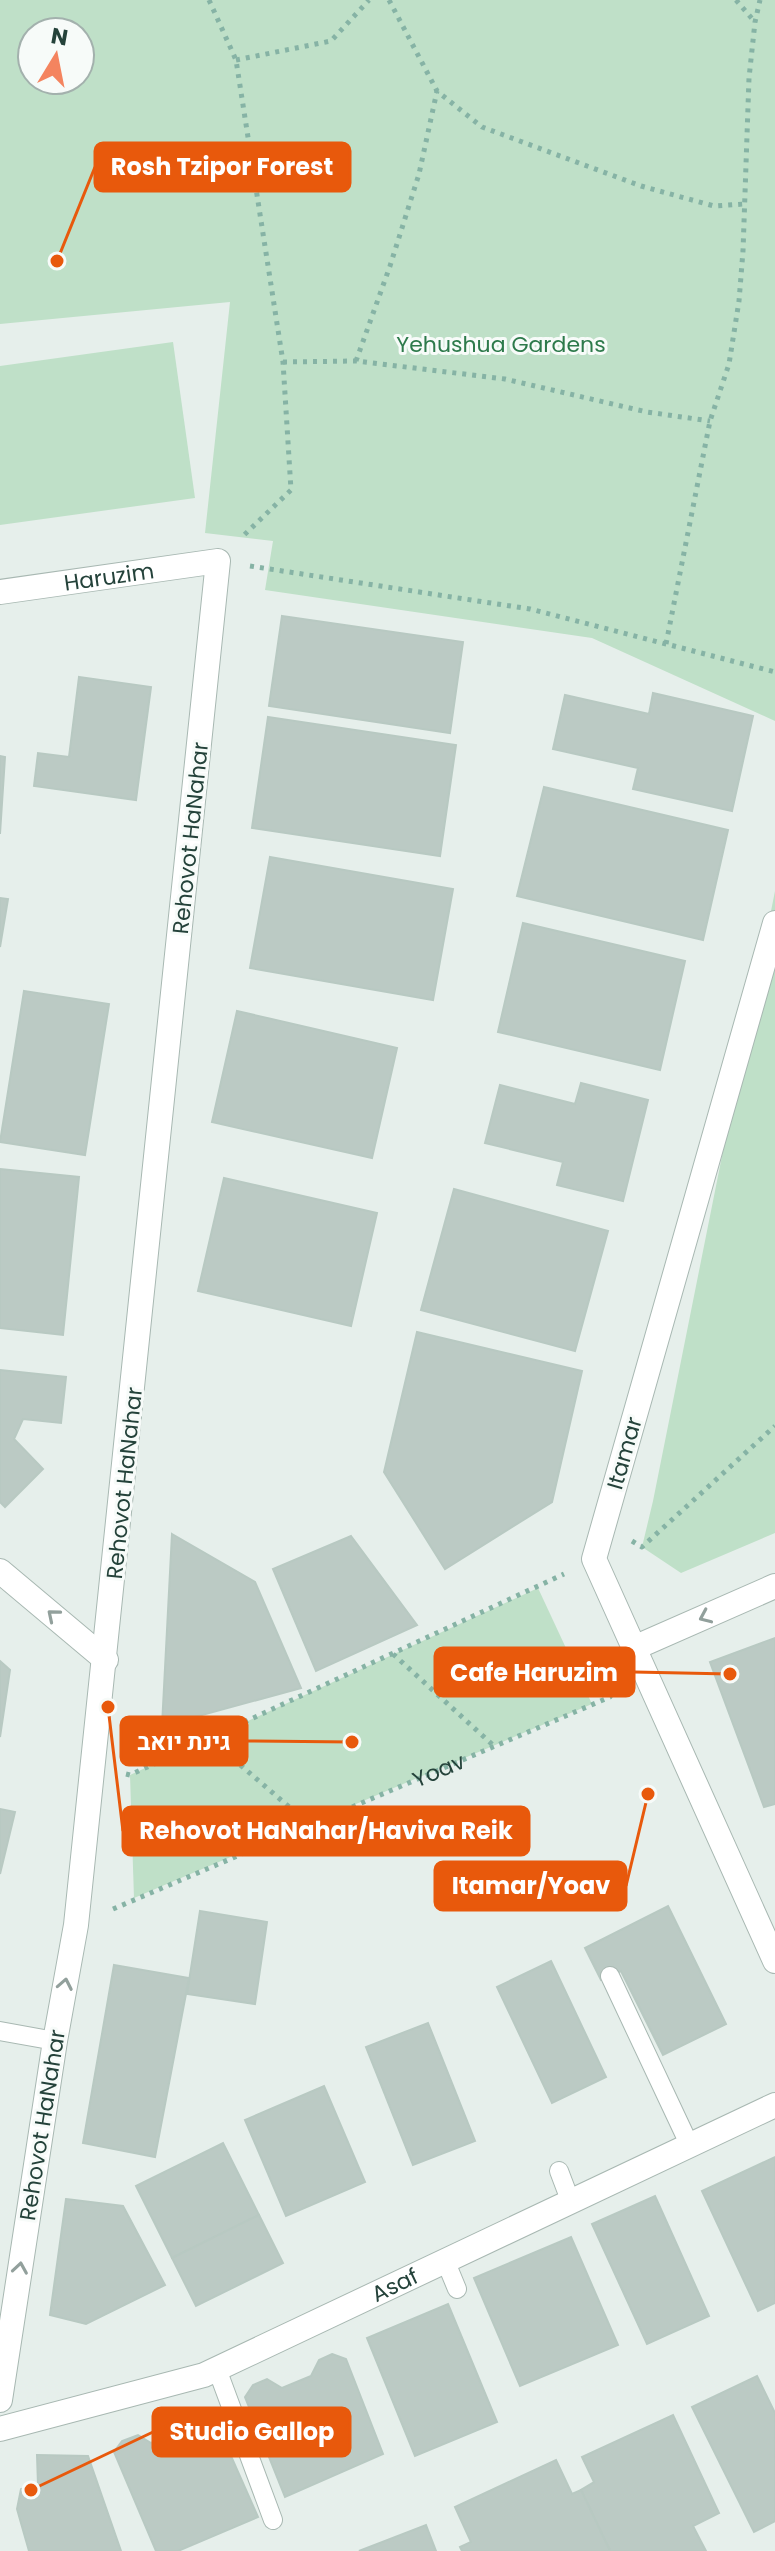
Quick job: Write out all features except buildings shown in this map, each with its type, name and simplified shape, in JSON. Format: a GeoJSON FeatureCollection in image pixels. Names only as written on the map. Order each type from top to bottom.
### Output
{"type":"FeatureCollection","features":[{"type":"Feature","properties":{"kind":"street","name":"Haruzim"},"geometry":{"type":"LineString","coordinates":[[0,592],[218,561]]}},
{"type":"Feature","properties":{"kind":"street","name":"Rehovot HaNahar"},"geometry":{"type":"LineString","coordinates":[[0,2400],[55,2041],[76,1925],[218,561]]}},
{"type":"Feature","properties":{"kind":"street","name":"Itamar"},"geometry":{"type":"LineString","coordinates":[[594,1559],[775,923]]}},
{"type":"Feature","properties":{"kind":"street"},"geometry":{"type":"LineString","coordinates":[[594,1559],[775,1961]]}},
{"type":"Feature","properties":{"kind":"street"},"geometry":{"type":"LineString","coordinates":[[0,1571],[106,1660]]}},
{"type":"Feature","properties":{"kind":"street"},"geometry":{"type":"LineString","coordinates":[[634,1648],[775,1586]]}},
{"type":"Feature","properties":{"kind":"street","name":"Asaf"},"geometry":{"type":"LineString","coordinates":[[0,2429],[204,2375],[775,2105]]}},
{"type":"Feature","properties":{"kind":"lane"},"geometry":{"type":"LineString","coordinates":[[610,1976],[689,2144]]}},
{"type":"Feature","properties":{"kind":"lane"},"geometry":{"type":"LineString","coordinates":[[0,2031],[55,2041]]}},
{"type":"Feature","properties":{"kind":"lane"},"geometry":{"type":"LineString","coordinates":[[559,2171],[570,2200]]}},
{"type":"Feature","properties":{"kind":"lane"},"geometry":{"type":"LineString","coordinates":[[445,2260],[457,2289]]}},
{"type":"Feature","properties":{"kind":"lane"},"geometry":{"type":"LineString","coordinates":[[217,2369],[273,2520]]}},
{"type":"Feature","properties":{"kind":"path"},"geometry":{"type":"LineString","coordinates":[[209,0],[236,60],[283,362],[291,490],[218,561]]}},
{"type":"Feature","properties":{"kind":"path"},"geometry":{"type":"LineString","coordinates":[[236,60],[331,41],[369,0]]}},
{"type":"Feature","properties":{"kind":"path"},"geometry":{"type":"LineString","coordinates":[[389,0],[437,91],[482,127],[641,186],[714,206],[744,204]]}},
{"type":"Feature","properties":{"kind":"path"},"geometry":{"type":"LineString","coordinates":[[736,0],[755,22]]}},
{"type":"Feature","properties":{"kind":"path"},"geometry":{"type":"LineString","coordinates":[[666,644],[710,421],[729,364],[739,301],[749,78],[760,0]]}},
{"type":"Feature","properties":{"kind":"path"},"geometry":{"type":"LineString","coordinates":[[356,361],[419,174],[437,91]]}},
{"type":"Feature","properties":{"kind":"path"},"geometry":{"type":"LineString","coordinates":[[283,362],[356,361],[505,379],[647,412],[710,421]]}},
{"type":"Feature","properties":{"kind":"path"},"geometry":{"type":"LineString","coordinates":[[218,561],[530,609],[775,672]]}},
{"type":"Feature","properties":{"kind":"path"},"geometry":{"type":"LineString","coordinates":[[603,1525],[642,1547],[775,1426]]}},
{"type":"Feature","properties":{"kind":"path"},"geometry":{"type":"LineString","coordinates":[[94,1767],[130,1775],[594,1559]]}},
{"type":"Feature","properties":{"kind":"path","name":"Yoav"},"geometry":{"type":"LineString","coordinates":[[76,1925],[610,1697],[634,1648]]}},
{"type":"Feature","properties":{"kind":"path"},"geometry":{"type":"LineString","coordinates":[[393,1654],[494,1746]]}},
{"type":"Feature","properties":{"kind":"path"},"geometry":{"type":"LineString","coordinates":[[210,1739],[309,1824]]}},
{"type":"Feature","properties":{"kind":"green space","name":"Yehushua Gardens"},"geometry":{"type":"Polygon","coordinates":[[[0,0],[775,0],[775,721],[592,638],[265,590],[273,541],[205,533],[230,302],[0,324],[0,0]]]}},
{"type":"Feature","properties":{"kind":"green space"},"geometry":{"type":"Polygon","coordinates":[[[173,342],[195,498],[0,525],[0,366],[173,342]]]}},
{"type":"Feature","properties":{"kind":"green space"},"geometry":{"type":"Polygon","coordinates":[[[775,891],[775,1533],[681,1573],[642,1547],[775,891]]]}},
{"type":"Feature","properties":{"kind":"green space"},"geometry":{"type":"Polygon","coordinates":[[[538,1588],[592,1704],[134,1898],[130,1775],[538,1588]]]}},
{"type":"Feature","properties":{"kind":"place","name":"Rosh Tzipor Forest"},"geometry":{"type":"Point","coordinates":[57,261]}},
{"type":"Feature","properties":{"kind":"place","name":"Cafe Haruzim"},"geometry":{"type":"Point","coordinates":[730,1674]}},
{"type":"Feature","properties":{"kind":"place","name":"Rehovot HaNahar/Haviva Reik"},"geometry":{"type":"Point","coordinates":[108,1707]}},
{"type":"Feature","properties":{"kind":"place","name":"גינת יואב"},"geometry":{"type":"Point","coordinates":[352,1742]}},
{"type":"Feature","properties":{"kind":"place","name":"Itamar/Yoav"},"geometry":{"type":"Point","coordinates":[648,1794]}},
{"type":"Feature","properties":{"kind":"place","name":"Studio Gallop"},"geometry":{"type":"Point","coordinates":[31,2490]}}]}
